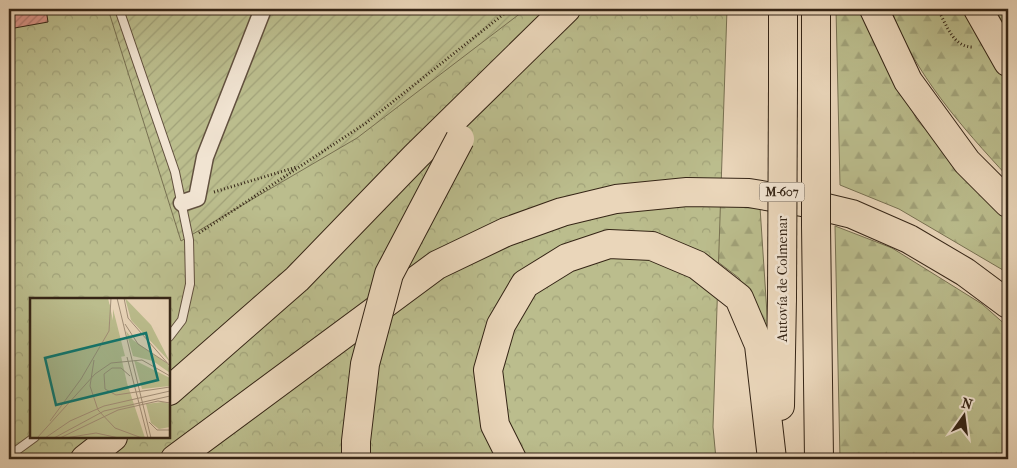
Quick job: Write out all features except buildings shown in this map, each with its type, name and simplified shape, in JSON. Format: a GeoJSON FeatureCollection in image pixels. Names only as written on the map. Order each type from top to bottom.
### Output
{"type":"FeatureCollection","features":[{"type":"Feature","properties":{"kind":"highway","name":"Autovía de Colmenar"},"geometry":{"type":"LineString","coordinates":[[779,459],[782,298],[783,9]]}},
{"type":"Feature","properties":{"kind":"highway","name":"M-607"},"geometry":{"type":"LineString","coordinates":[[816,9],[819,459]]}},
{"type":"Feature","properties":{"kind":"highway"},"geometry":{"type":"LineString","coordinates":[[874,9],[908,81],[967,162],[1008,203]]}},
{"type":"Feature","properties":{"kind":"highway"},"geometry":{"type":"LineString","coordinates":[[978,9],[1008,62]]}},
{"type":"Feature","properties":{"kind":"highway"},"geometry":{"type":"LineString","coordinates":[[356,459],[356,441],[365,364],[389,274],[460,140],[562,13]]}},
{"type":"Feature","properties":{"kind":"highway"},"geometry":{"type":"LineString","coordinates":[[170,391],[297,279],[562,13]]}},
{"type":"Feature","properties":{"kind":"highway"},"geometry":{"type":"LineString","coordinates":[[175,459],[438,266],[506,232],[562,212],[616,199],[687,192],[749,193],[802,202],[852,214],[909,239],[965,272],[1008,304]]}},
{"type":"Feature","properties":{"kind":"highway"},"geometry":{"type":"LineString","coordinates":[[512,459],[495,425],[488,370],[501,325],[525,284],[567,258],[609,244],[652,246],[697,265],[739,298],[759,345],[772,459]]}},
{"type":"Feature","properties":{"kind":"highway"},"geometry":{"type":"LineString","coordinates":[[85,459],[112,438]]}},
{"type":"Feature","properties":{"kind":"street"},"geometry":{"type":"LineString","coordinates":[[189,200],[263,9]]}},
{"type":"Feature","properties":{"kind":"lane"},"geometry":{"type":"LineString","coordinates":[[120,9],[175,172],[189,200],[190,284],[182,320],[170,336]]}},
{"type":"Feature","properties":{"kind":"lane"},"geometry":{"type":"LineString","coordinates":[[9,456],[34,438]]}},
{"type":"Feature","properties":{"kind":"path"},"geometry":{"type":"LineString","coordinates":[[189,240],[366,122],[510,9]]}},
{"type":"Feature","properties":{"kind":"path"},"geometry":{"type":"LineString","coordinates":[[938,9],[956,42],[967,48],[976,47]]}},
{"type":"Feature","properties":{"kind":"path"},"geometry":{"type":"LineString","coordinates":[[189,200],[302,165]]}},
{"type":"Feature","properties":{"kind":"green space"},"geometry":{"type":"Polygon","coordinates":[[[9,9],[727,9],[713,427],[716,459],[9,459],[9,9]]]}},
{"type":"Feature","properties":{"kind":"green space"},"geometry":{"type":"Polygon","coordinates":[[[108,9],[526,9],[357,138],[181,241],[108,9]]]}},
{"type":"Feature","properties":{"kind":"green space"},"geometry":{"type":"Polygon","coordinates":[[[836,9],[864,9],[873,32],[917,120],[1008,221],[1008,273],[899,209],[840,185],[836,9]]]}},
{"type":"Feature","properties":{"kind":"green space"},"geometry":{"type":"Polygon","coordinates":[[[891,9],[966,9],[1008,80],[1008,177],[957,119],[926,78],[901,33],[891,9]]]}},
{"type":"Feature","properties":{"kind":"green space"},"geometry":{"type":"Polygon","coordinates":[[[995,9],[1008,9],[1008,32],[995,9]]]}},
{"type":"Feature","properties":{"kind":"green space"},"geometry":{"type":"Polygon","coordinates":[[[721,206],[760,207],[768,329],[739,278],[705,252],[609,219],[721,206]]]}},
{"type":"Feature","properties":{"kind":"green space"},"geometry":{"type":"Polygon","coordinates":[[[835,226],[892,248],[982,304],[1008,327],[1008,459],[840,459],[835,226]]]}}]}
